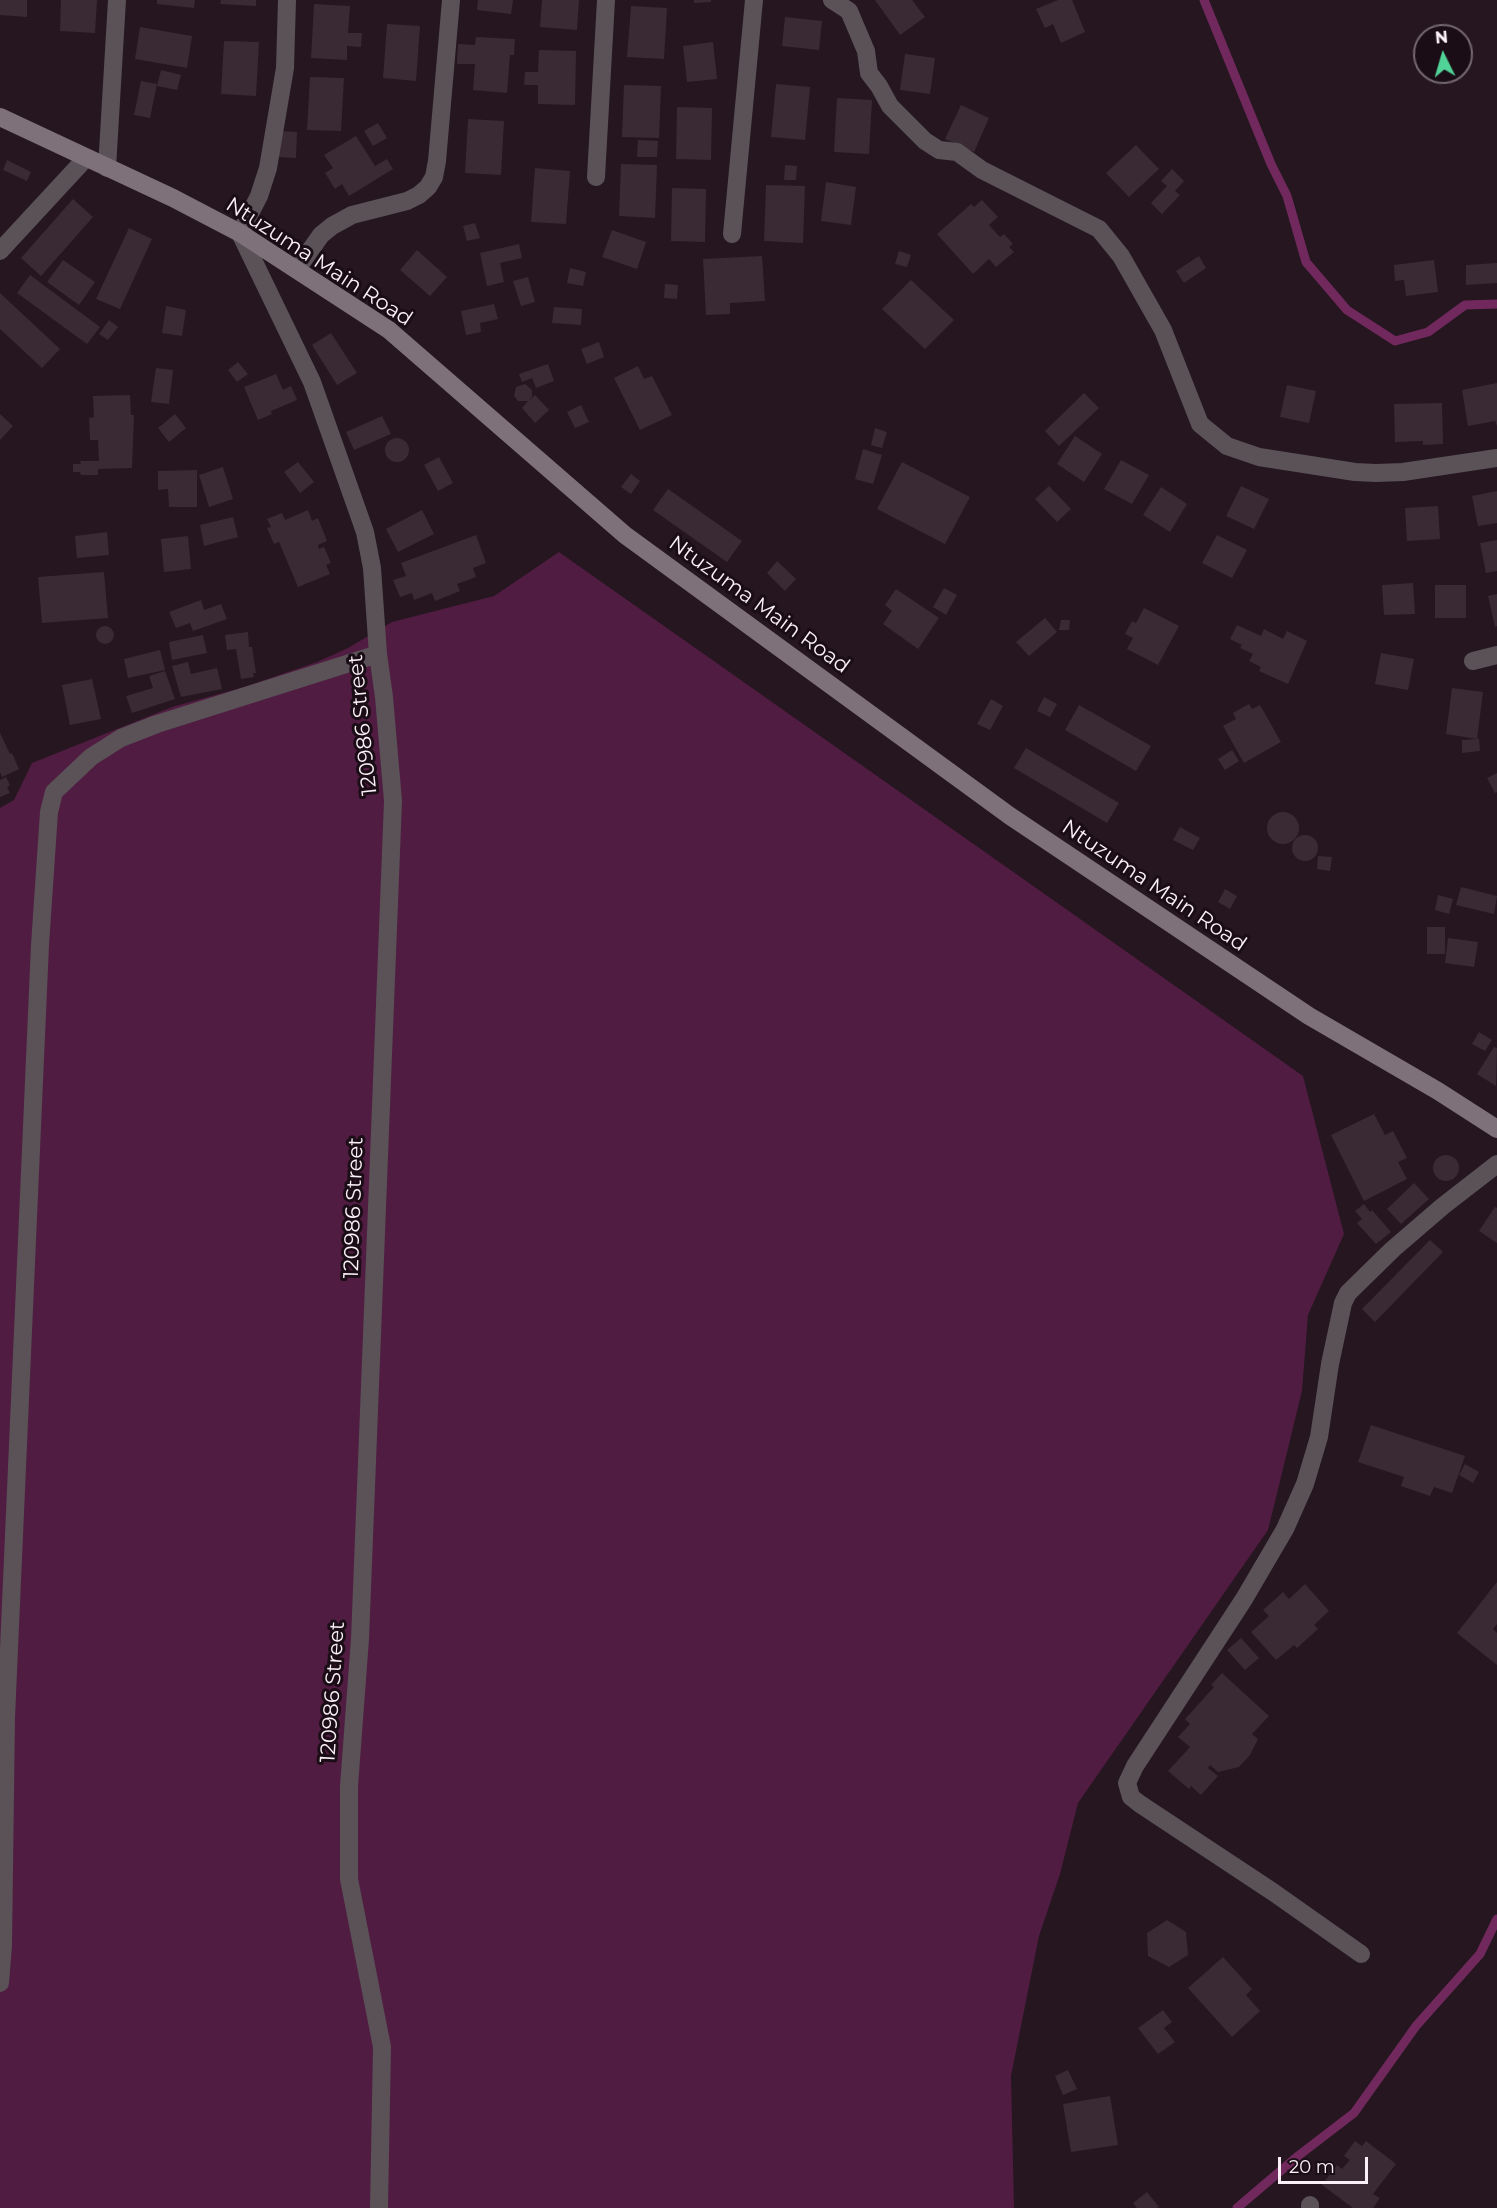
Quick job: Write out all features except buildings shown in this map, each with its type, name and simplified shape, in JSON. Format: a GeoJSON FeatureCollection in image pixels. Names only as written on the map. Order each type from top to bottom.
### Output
{"type":"FeatureCollection","features":[{"type":"Feature","properties":{"kind":"main road","name":"Ntuzuma Main Road"},"geometry":{"type":"LineString","coordinates":[[0,117],[240,233],[389,330],[625,535],[1010,816],[1310,1016],[1438,1091],[1497,1129]]}},
{"type":"Feature","properties":{"kind":"street"},"geometry":{"type":"LineString","coordinates":[[107,168],[117,0]]}},
{"type":"Feature","properties":{"kind":"street"},"geometry":{"type":"LineString","coordinates":[[240,233],[259,196],[268,168],[285,68],[287,0]]}},
{"type":"Feature","properties":{"kind":"street"},"geometry":{"type":"LineString","coordinates":[[297,269],[321,235],[332,226],[352,214],[408,201],[428,188],[434,177],[437,161],[451,0]]}},
{"type":"Feature","properties":{"kind":"street"},"geometry":{"type":"LineString","coordinates":[[596,177],[606,0]]}},
{"type":"Feature","properties":{"kind":"street"},"geometry":{"type":"LineString","coordinates":[[732,234],[754,0]]}},
{"type":"Feature","properties":{"kind":"street"},"geometry":{"type":"LineString","coordinates":[[832,0],[849,11],[866,51],[869,73],[890,106],[926,141],[939,150],[957,152],[982,170],[1099,229],[1121,256],[1163,330],[1200,424],[1227,446],[1259,457],[1322,468],[1376,473],[1402,472],[1497,458]]}},
{"type":"Feature","properties":{"kind":"street"},"geometry":{"type":"LineString","coordinates":[[0,251],[86,158]]}},
{"type":"Feature","properties":{"kind":"street","name":"120986 Street"},"geometry":{"type":"LineString","coordinates":[[240,233],[312,382],[365,532],[372,568],[393,801],[360,1639],[350,1763],[349,1821],[349,1879],[382,2047],[379,2208]]}},
{"type":"Feature","properties":{"kind":"street"},"geometry":{"type":"LineString","coordinates":[[0,1983],[3,1945],[6,1716],[40,945],[49,812],[54,792],[91,757],[121,738],[157,724],[378,654]]}},
{"type":"Feature","properties":{"kind":"street"},"geometry":{"type":"LineString","coordinates":[[1473,661],[1497,655]]}},
{"type":"Feature","properties":{"kind":"street"},"geometry":{"type":"LineString","coordinates":[[1361,1954],[1273,1892],[1140,1804],[1131,1797],[1127,1783],[1135,1766],[1244,1599],[1285,1528],[1305,1484],[1319,1437],[1330,1364],[1343,1302],[1348,1293],[1393,1249],[1497,1164]]}},
{"type":"Feature","properties":{"kind":"shaded area"},"geometry":{"type":"Polygon","coordinates":[[[559,552],[1303,1076],[1344,1234],[1308,1315],[1302,1391],[1268,1530],[1078,1803],[1060,1874],[1039,1936],[1011,2076],[1014,2208],[0,2208],[0,808],[14,800],[32,763],[172,707],[244,687],[317,662],[348,648],[392,622],[494,596],[559,552]]]}},
{"type":"Feature","properties":{"kind":"waterway"},"geometry":{"type":"LineString","coordinates":[[1204,0],[1271,164],[1287,196],[1306,262],[1347,310],[1395,341],[1428,332],[1465,305],[1497,304]]}},
{"type":"Feature","properties":{"kind":"waterway"},"geometry":{"type":"LineString","coordinates":[[1237,2208],[1298,2156],[1354,2113],[1416,2026],[1480,1954],[1497,1919]]}}]}
